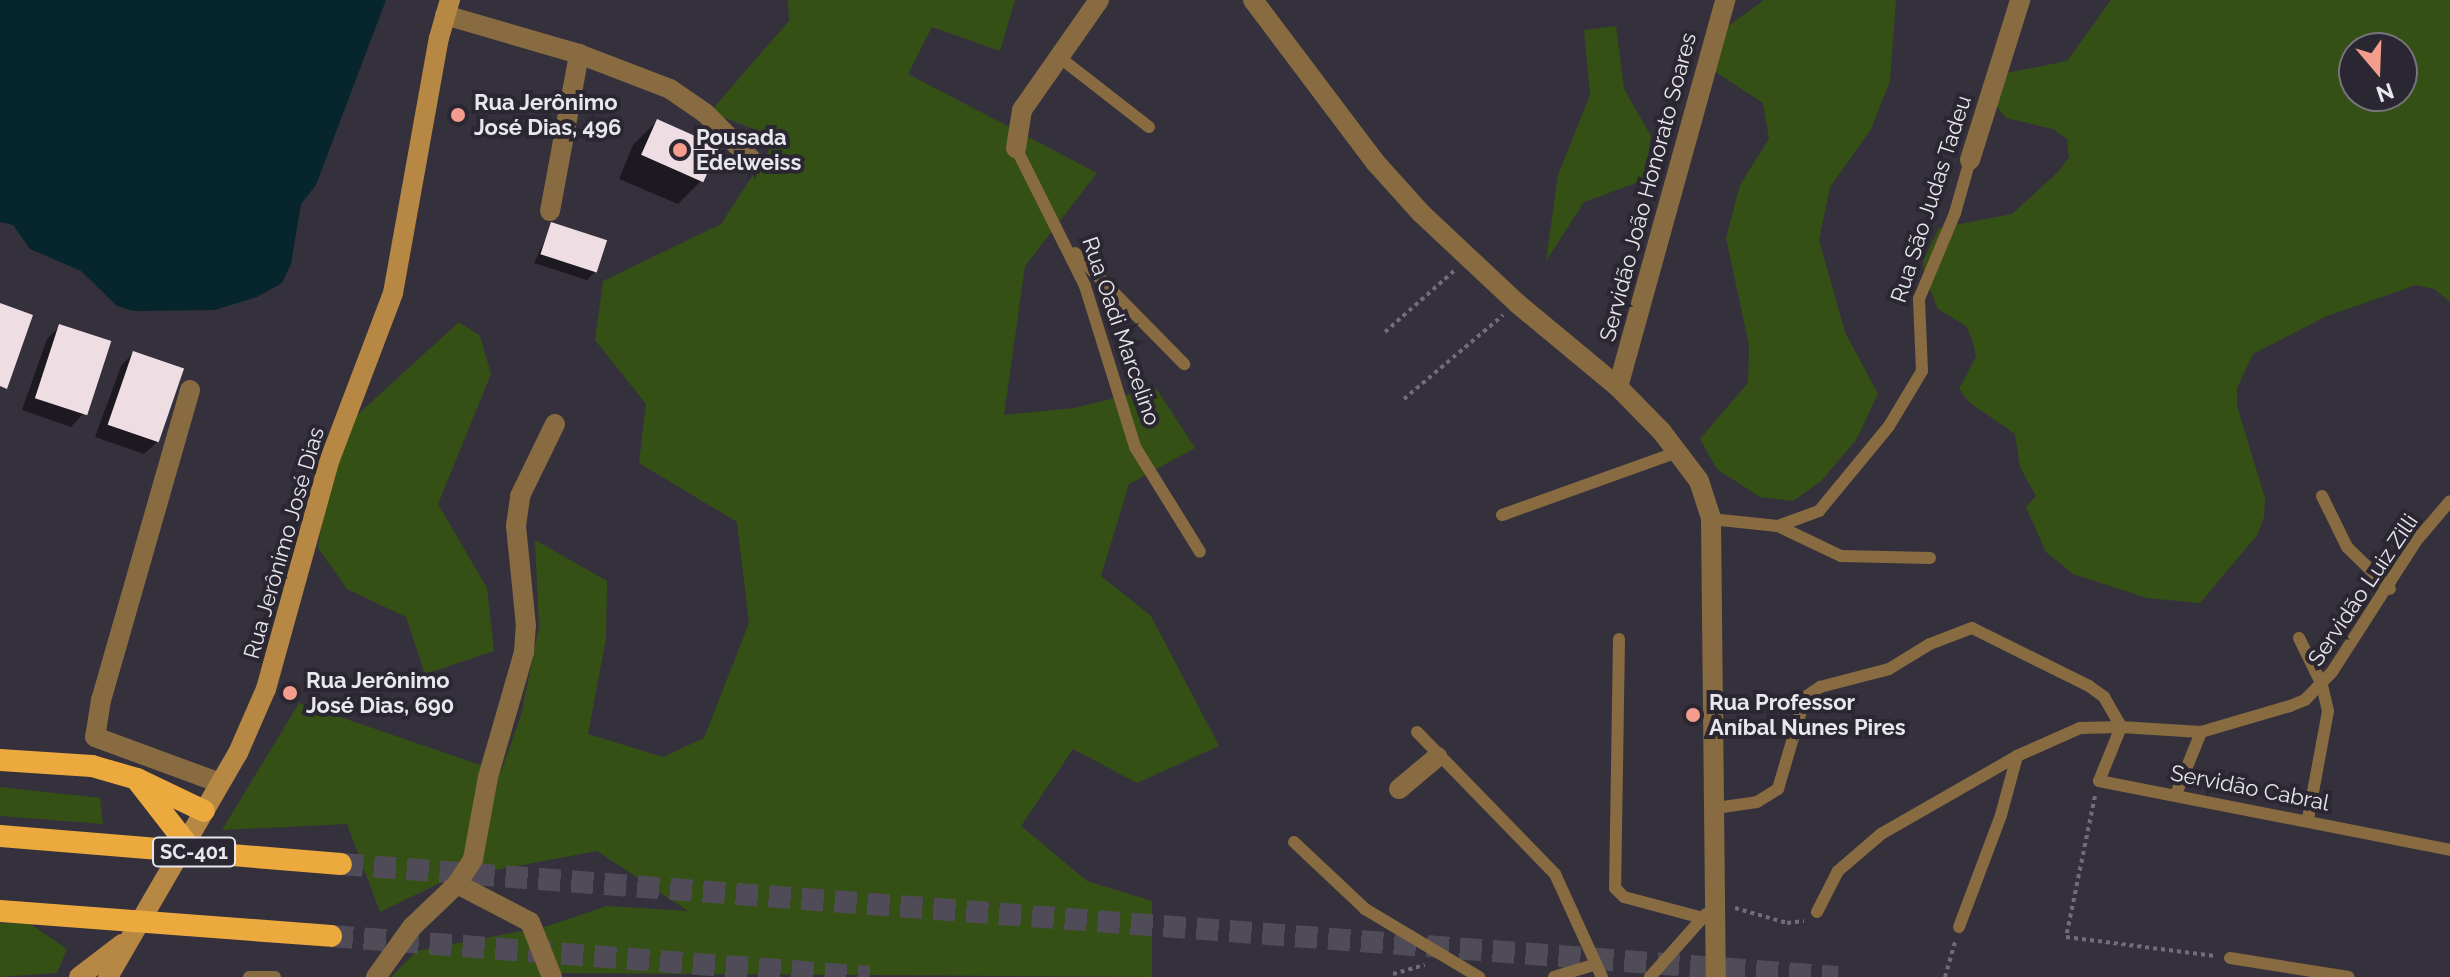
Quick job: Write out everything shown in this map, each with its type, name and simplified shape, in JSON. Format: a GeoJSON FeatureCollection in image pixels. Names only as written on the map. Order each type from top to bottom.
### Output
{"type":"FeatureCollection","features":[{"type":"Feature","properties":{"kind":"highway"},"geometry":{"type":"LineString","coordinates":[[0,760],[92,766],[137,779],[204,811]]}},
{"type":"Feature","properties":{"kind":"highway"},"geometry":{"type":"LineString","coordinates":[[137,779],[186,843]]}},
{"type":"Feature","properties":{"kind":"highway","name":"SC-401"},"geometry":{"type":"LineString","coordinates":[[0,836],[341,864]]}},
{"type":"Feature","properties":{"kind":"highway"},"geometry":{"type":"LineString","coordinates":[[0,911],[331,936]]}},
{"type":"Feature","properties":{"kind":"main road","name":"Rua Jerônimo José Dias"},"geometry":{"type":"LineString","coordinates":[[108,977],[220,783],[266,689],[322,486],[393,293],[448,8]]}},
{"type":"Feature","properties":{"kind":"main road"},"geometry":{"type":"LineString","coordinates":[[79,977],[131,937]]}},
{"type":"Feature","properties":{"kind":"street","name":"Rua Oadi Marcelino"},"geometry":{"type":"LineString","coordinates":[[1016,148],[1022,110],[1099,0]]}},
{"type":"Feature","properties":{"kind":"street"},"geometry":{"type":"LineString","coordinates":[[1253,0],[1375,162],[1468,259],[1618,387],[1678,452],[1699,481],[1711,519],[1716,808],[1708,910],[1716,977]]}},
{"type":"Feature","properties":{"kind":"street","name":"Servidão João Honorato Soares"},"geometry":{"type":"LineString","coordinates":[[1618,387],[1725,0]]}},
{"type":"Feature","properties":{"kind":"street","name":"Rua São Judas Tadeu"},"geometry":{"type":"LineString","coordinates":[[1970,160],[2020,0]]}},
{"type":"Feature","properties":{"kind":"street"},"geometry":{"type":"LineString","coordinates":[[448,8],[670,89],[705,113],[751,159]]}},
{"type":"Feature","properties":{"kind":"street"},"geometry":{"type":"LineString","coordinates":[[550,211],[579,54]]}},
{"type":"Feature","properties":{"kind":"street"},"geometry":{"type":"LineString","coordinates":[[92,766],[101,700],[190,390]]}},
{"type":"Feature","properties":{"kind":"street"},"geometry":{"type":"LineString","coordinates":[[376,977],[412,927],[457,884],[473,859],[488,777],[524,652],[526,626],[516,526],[520,496],[555,424]]}},
{"type":"Feature","properties":{"kind":"street"},"geometry":{"type":"LineString","coordinates":[[95,737],[220,783]]}},
{"type":"Feature","properties":{"kind":"street"},"geometry":{"type":"LineString","coordinates":[[1399,789],[1437,757]]}},
{"type":"Feature","properties":{"kind":"street"},"geometry":{"type":"LineString","coordinates":[[457,884],[530,922],[552,977]]}},
{"type":"Feature","properties":{"kind":"lane"},"geometry":{"type":"LineString","coordinates":[[1059,57],[1149,127]]}},
{"type":"Feature","properties":{"kind":"lane","name":"Rua Oadi Marcelino"},"geometry":{"type":"LineString","coordinates":[[1016,148],[1068,245],[1135,447],[1200,552]]}},
{"type":"Feature","properties":{"kind":"lane","name":"Rua São Judas Tadeu"},"geometry":{"type":"LineString","coordinates":[[1711,519],[1778,526],[1819,511],[1834,498],[1915,390],[1922,371],[1919,299],[1955,213],[1970,160]]}},
{"type":"Feature","properties":{"kind":"lane"},"geometry":{"type":"LineString","coordinates":[[1068,245],[1184,364]]}},
{"type":"Feature","properties":{"kind":"lane"},"geometry":{"type":"LineString","coordinates":[[1502,515],[1678,452]]}},
{"type":"Feature","properties":{"kind":"lane"},"geometry":{"type":"LineString","coordinates":[[2322,496],[2347,547],[2390,589]]}},
{"type":"Feature","properties":{"kind":"lane","name":"Servidão Luiz Zilli"},"geometry":{"type":"LineString","coordinates":[[1817,912],[1838,871],[1870,842],[2017,756],[2080,728],[2201,732],[2290,706],[2322,685],[2390,589],[2416,541],[2450,501]]}},
{"type":"Feature","properties":{"kind":"lane"},"geometry":{"type":"LineString","coordinates":[[1778,526],[1841,556],[1930,558]]}},
{"type":"Feature","properties":{"kind":"lane"},"geometry":{"type":"LineString","coordinates":[[1716,808],[1757,802],[1778,789],[1807,696],[1820,687],[1889,669],[1930,644],[1972,628],[2089,686],[2104,697],[2121,727],[2099,781]]}},
{"type":"Feature","properties":{"kind":"lane"},"geometry":{"type":"LineString","coordinates":[[2299,638],[2322,685],[2328,711],[2308,819]]}},
{"type":"Feature","properties":{"kind":"lane"},"geometry":{"type":"LineString","coordinates":[[1619,639],[1615,888],[1624,897],[1708,910]]}},
{"type":"Feature","properties":{"kind":"lane"},"geometry":{"type":"LineString","coordinates":[[1417,732],[1437,757],[1555,874],[1593,965],[1602,977]]}},
{"type":"Feature","properties":{"kind":"lane"},"geometry":{"type":"LineString","coordinates":[[2176,794],[2201,732]]}},
{"type":"Feature","properties":{"kind":"lane"},"geometry":{"type":"LineString","coordinates":[[1959,927],[2017,756]]}},
{"type":"Feature","properties":{"kind":"lane","name":"Servidão Cabral"},"geometry":{"type":"LineString","coordinates":[[2099,781],[2308,819],[2450,850]]}},
{"type":"Feature","properties":{"kind":"lane"},"geometry":{"type":"LineString","coordinates":[[1294,842],[1365,909],[1479,977]]}},
{"type":"Feature","properties":{"kind":"lane"},"geometry":{"type":"LineString","coordinates":[[1650,977],[1708,910]]}},
{"type":"Feature","properties":{"kind":"lane"},"geometry":{"type":"LineString","coordinates":[[2230,958],[2348,977]]}},
{"type":"Feature","properties":{"kind":"lane"},"geometry":{"type":"LineString","coordinates":[[1554,977],[1593,965]]}},
{"type":"Feature","properties":{"kind":"lane"},"geometry":{"type":"LineString","coordinates":[[249,977],[275,977]]}},
{"type":"Feature","properties":{"kind":"path"},"geometry":{"type":"LineString","coordinates":[[1385,332],[1468,259]]}},
{"type":"Feature","properties":{"kind":"path"},"geometry":{"type":"LineString","coordinates":[[1404,399],[1518,304]]}},
{"type":"Feature","properties":{"kind":"path"},"geometry":{"type":"LineString","coordinates":[[2099,781],[2066,937],[2230,958]]}},
{"type":"Feature","properties":{"kind":"path"},"geometry":{"type":"LineString","coordinates":[[1708,910],[1787,923],[1810,919],[1817,912]]}},
{"type":"Feature","properties":{"kind":"path"},"geometry":{"type":"LineString","coordinates":[[1945,977],[1959,927]]}},
{"type":"Feature","properties":{"kind":"path"},"geometry":{"type":"LineString","coordinates":[[1393,974],[1430,966]]}},
{"type":"Feature","properties":{"kind":"green space"},"geometry":{"type":"Polygon","coordinates":[[[788,0],[1015,0],[1000,51],[932,27],[908,74],[1097,173],[1025,266],[1004,415],[1074,408],[1156,388],[1195,448],[1129,484],[1101,576],[1151,616],[1219,746],[1137,783],[1073,749],[1021,826],[1087,881],[1152,901],[1152,977],[560,973],[559,977],[391,977],[417,951],[548,926],[607,906],[688,911],[597,851],[448,879],[380,912],[347,824],[222,830],[299,703],[501,772],[521,715],[539,627],[535,540],[607,581],[606,638],[588,734],[663,757],[704,738],[749,623],[737,522],[639,463],[646,404],[595,340],[603,281],[721,224],[777,138],[710,112],[789,21],[788,0]]]}},
{"type":"Feature","properties":{"kind":"green space"},"geometry":{"type":"Polygon","coordinates":[[[1764,0],[1896,0],[1890,81],[1871,129],[1830,187],[1819,240],[1845,332],[1878,394],[1856,440],[1821,481],[1793,501],[1760,497],[1717,469],[1700,439],[1748,383],[1749,345],[1726,238],[1740,185],[1769,139],[1763,103],[1705,65],[1717,34],[1764,0]]]}},
{"type":"Feature","properties":{"kind":"green space"},"geometry":{"type":"Polygon","coordinates":[[[2111,0],[2450,0],[2450,302],[2434,289],[2416,285],[2327,316],[2253,354],[2237,388],[2237,406],[2265,498],[2264,517],[2258,534],[2200,603],[2147,598],[2073,574],[2046,552],[2026,507],[2036,496],[2020,467],[2015,434],[1969,402],[1959,389],[1976,357],[1973,342],[1966,326],[1938,309],[1925,277],[1923,261],[1939,228],[2012,214],[2059,171],[2069,157],[2067,139],[2053,129],[2006,118],[1995,104],[2001,74],[2067,61],[2111,0]]]}},
{"type":"Feature","properties":{"kind":"green space"},"geometry":{"type":"Polygon","coordinates":[[[1616,26],[1624,89],[1651,136],[1644,180],[1584,202],[1546,261],[1558,175],[1590,95],[1584,30],[1616,26]]]}},
{"type":"Feature","properties":{"kind":"green space"},"geometry":{"type":"Polygon","coordinates":[[[459,322],[480,336],[491,374],[438,504],[487,588],[494,651],[425,674],[406,617],[347,589],[318,548],[326,496],[355,417],[459,322]]]}},
{"type":"Feature","properties":{"kind":"green space"},"geometry":{"type":"Polygon","coordinates":[[[0,787],[100,798],[103,824],[0,816],[0,787]]]}},
{"type":"Feature","properties":{"kind":"green space"},"geometry":{"type":"Polygon","coordinates":[[[0,923],[30,924],[67,949],[57,973],[0,977],[0,923]]]}},
{"type":"Feature","properties":{"kind":"water"},"geometry":{"type":"Polygon","coordinates":[[[0,0],[386,0],[316,185],[301,204],[291,264],[282,283],[257,297],[215,310],[134,311],[117,306],[81,271],[30,249],[13,225],[0,222],[0,0]]]}},
{"type":"Feature","properties":{"kind":"building","name":"Pousada Edelweiss"},"geometry":{"type":"Polygon","coordinates":[[[657,119],[719,147],[703,182],[641,155],[657,119]]]}},
{"type":"Feature","properties":{"kind":"building"},"geometry":{"type":"Polygon","coordinates":[[[551,222],[607,240],[597,273],[540,254],[551,222]]]}},
{"type":"Feature","properties":{"kind":"building"},"geometry":{"type":"Polygon","coordinates":[[[0,303],[33,315],[7,389],[0,386],[0,303]]]}},
{"type":"Feature","properties":{"kind":"building"},"geometry":{"type":"Polygon","coordinates":[[[59,324],[111,341],[87,415],[35,398],[59,324]]]}},
{"type":"Feature","properties":{"kind":"building"},"geometry":{"type":"Polygon","coordinates":[[[133,351],[184,369],[159,442],[108,425],[133,351]]]}},
{"type":"Feature","properties":{"kind":"tunnel"},"geometry":{"type":"LineString","coordinates":[[341,864],[1838,977]]}},
{"type":"Feature","properties":{"kind":"tunnel"},"geometry":{"type":"LineString","coordinates":[[331,936],[869,977]]}},
{"type":"Feature","properties":{"kind":"place","name":"Rua Jerônimo José Dias, 496"},"geometry":{"type":"Point","coordinates":[458,115]}},
{"type":"Feature","properties":{"kind":"place","name":"Pousada Edelweiss"},"geometry":{"type":"Point","coordinates":[680,150]}},
{"type":"Feature","properties":{"kind":"place","name":"Rua Jerônimo José Dias, 690"},"geometry":{"type":"Point","coordinates":[290,693]}},
{"type":"Feature","properties":{"kind":"place","name":"Rua Professor Aníbal Nunes Pires"},"geometry":{"type":"Point","coordinates":[1693,715]}}]}
